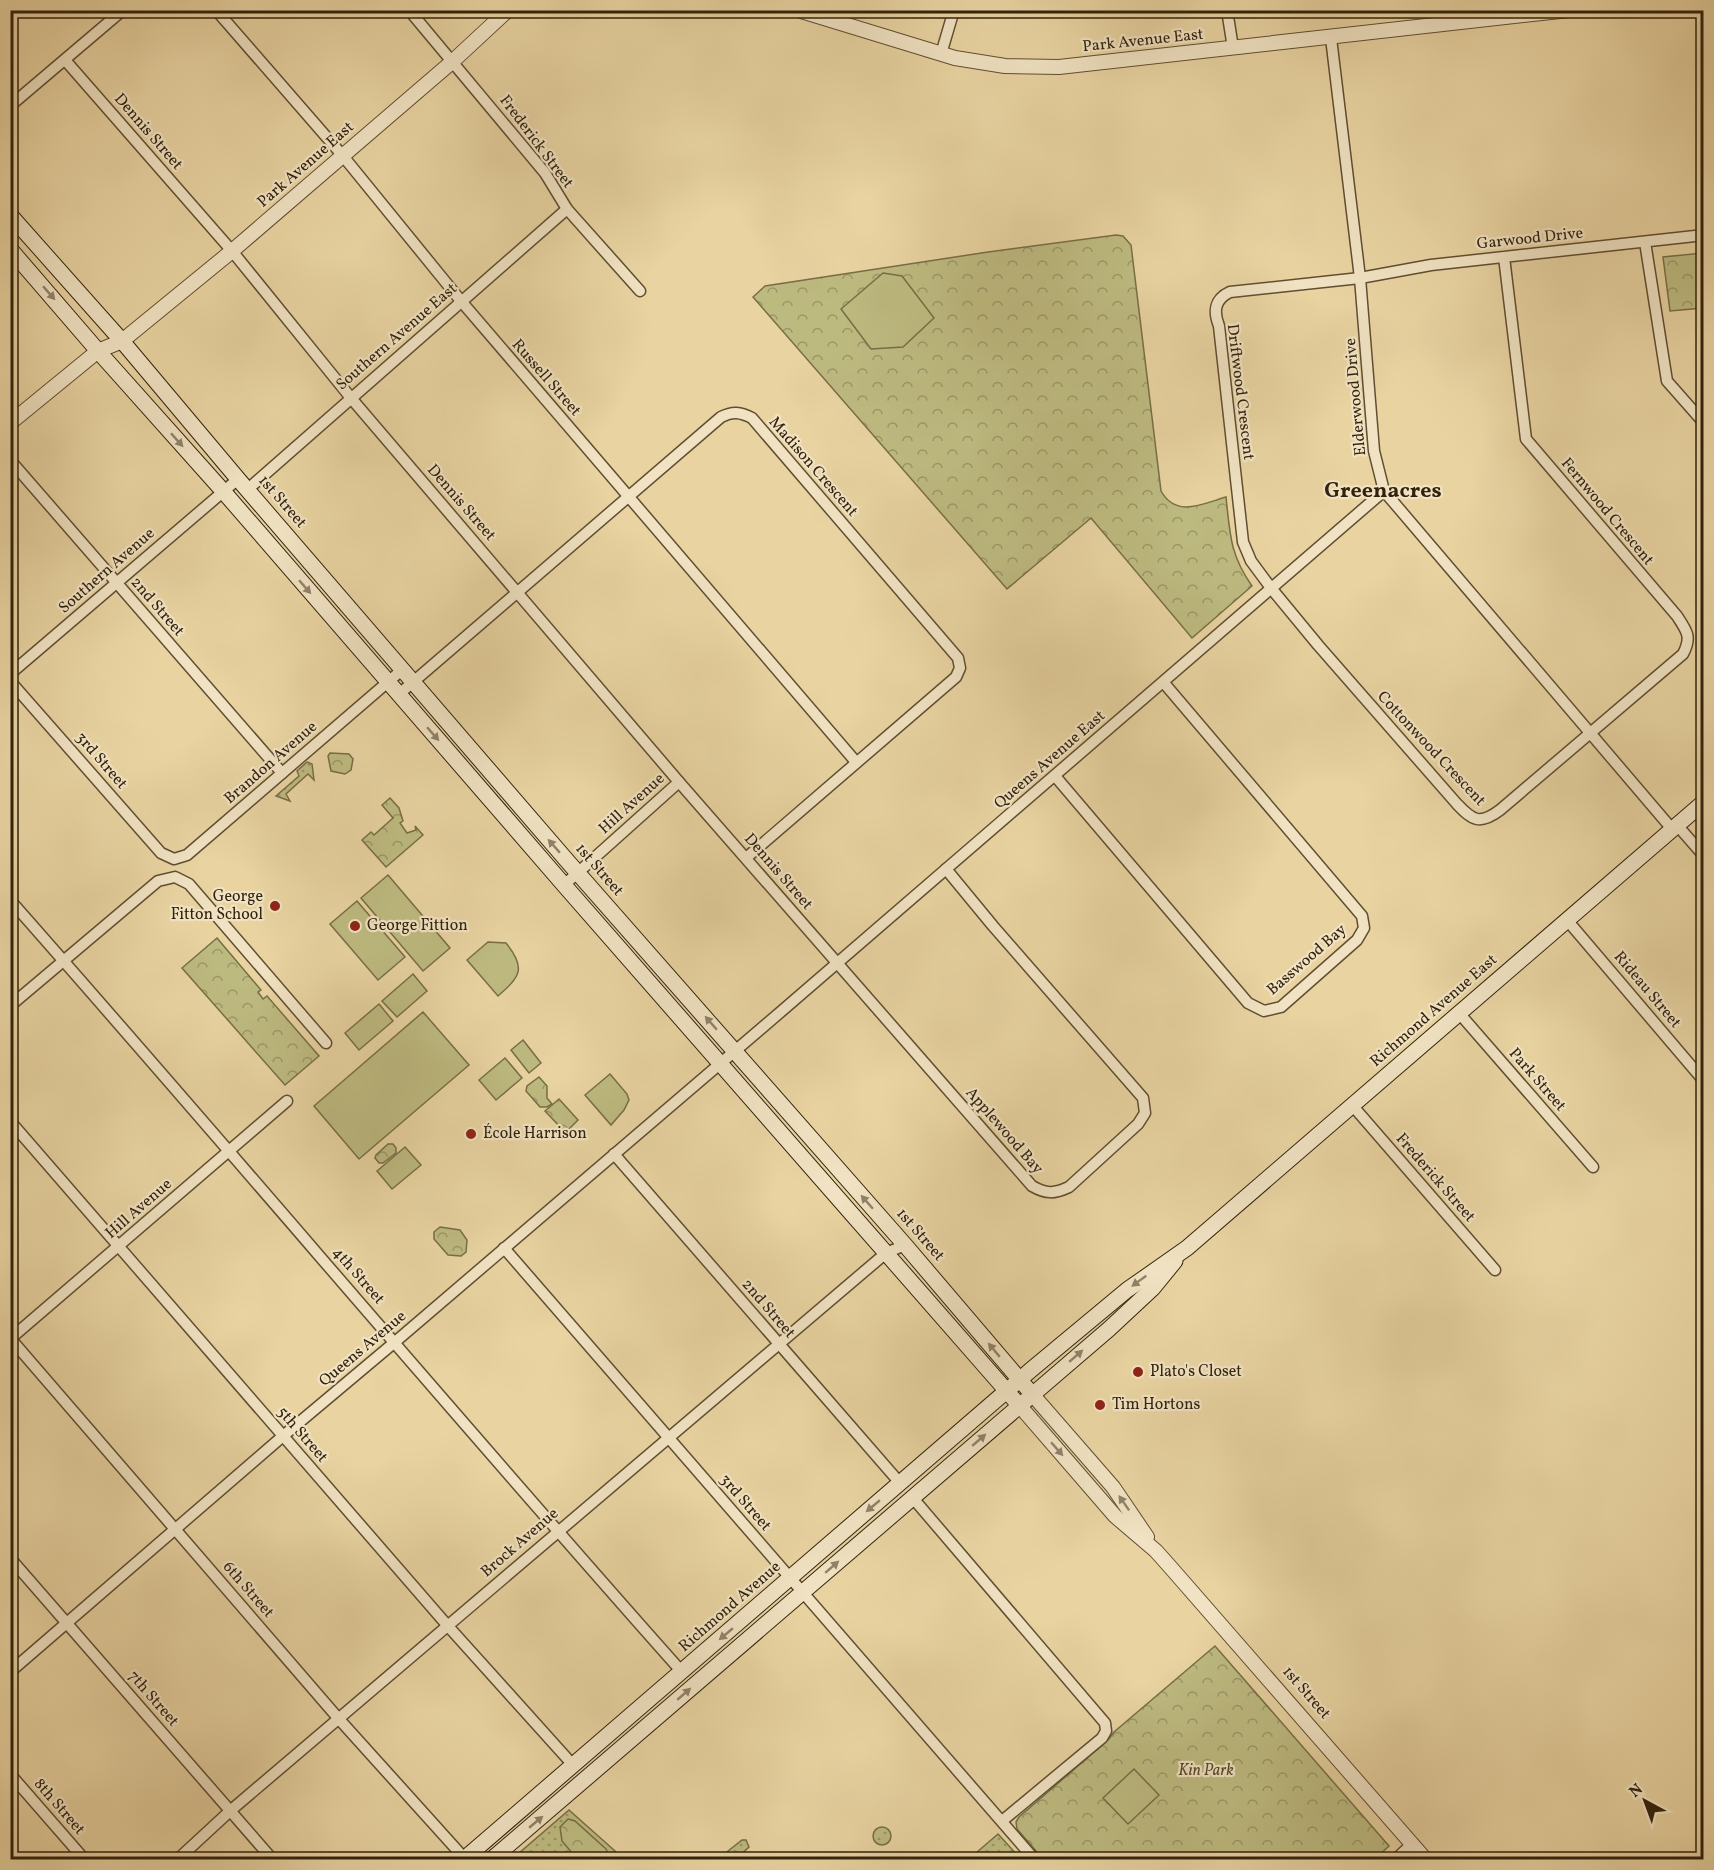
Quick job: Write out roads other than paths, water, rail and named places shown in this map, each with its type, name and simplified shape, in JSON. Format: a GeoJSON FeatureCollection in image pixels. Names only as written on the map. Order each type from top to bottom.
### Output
{"type":"FeatureCollection","features":[{"type":"Feature","properties":{"kind":"main road","name":"1st Street"},"geometry":{"type":"LineString","coordinates":[[10,215],[122,341],[578,873],[904,1245],[1032,1395]]}},
{"type":"Feature","properties":{"kind":"main road","name":"1st Street"},"geometry":{"type":"LineString","coordinates":[[10,249],[1019,1405]]}},
{"type":"Feature","properties":{"kind":"main road","name":"Richmond Avenue East"},"geometry":{"type":"LineString","coordinates":[[1019,1380],[1127,1290],[1187,1248],[1704,802]]}},
{"type":"Feature","properties":{"kind":"main road","name":"Richmond Avenue East"},"geometry":{"type":"LineString","coordinates":[[1032,1395],[1153,1288],[1187,1248]]}},
{"type":"Feature","properties":{"kind":"main road","name":"Richmond Avenue"},"geometry":{"type":"LineString","coordinates":[[465,1859],[1019,1380]]}},
{"type":"Feature","properties":{"kind":"main road"},"geometry":{"type":"LineString","coordinates":[[491,1860],[1032,1395]]}},
{"type":"Feature","properties":{"kind":"street"},"geometry":{"type":"LineString","coordinates":[[10,106],[123,10]]}},
{"type":"Feature","properties":{"kind":"street","name":"Russell Street"},"geometry":{"type":"LineString","coordinates":[[216,10],[343,156],[461,301],[856,762]]}},
{"type":"Feature","properties":{"kind":"street","name":"Frederick Street"},"geometry":{"type":"LineString","coordinates":[[409,10],[545,173],[567,209],[640,291]]}},
{"type":"Feature","properties":{"kind":"street","name":"Park Avenue East"},"geometry":{"type":"LineString","coordinates":[[10,423],[98,351],[122,341],[232,251],[453,61],[508,10]]}},
{"type":"Feature","properties":{"kind":"street","name":"Park Avenue East"},"geometry":{"type":"LineString","coordinates":[[798,10],[941,54],[1005,66],[1059,67],[1569,10]]}},
{"type":"Feature","properties":{"kind":"street"},"geometry":{"type":"LineString","coordinates":[[941,54],[954,10]]}},
{"type":"Feature","properties":{"kind":"street"},"geometry":{"type":"LineString","coordinates":[[1227,10],[1233,48]]}},
{"type":"Feature","properties":{"kind":"street","name":"Elderwood Drive"},"geometry":{"type":"LineString","coordinates":[[1331,38],[1360,278],[1374,451],[1384,491],[1589,735],[1704,856]]}},
{"type":"Feature","properties":{"kind":"street","name":"Dennis Street"},"geometry":{"type":"LineString","coordinates":[[65,60],[232,251],[351,398],[680,782],[838,962]]}},
{"type":"Feature","properties":{"kind":"street","name":"Southern Avenue East"},"geometry":{"type":"LineString","coordinates":[[223,491],[243,484],[351,398],[567,209]]}},
{"type":"Feature","properties":{"kind":"street","name":"Garwood Drive"},"geometry":{"type":"LineString","coordinates":[[1360,278],[1431,265],[1704,235]]}},
{"type":"Feature","properties":{"kind":"street"},"geometry":{"type":"LineString","coordinates":[[1645,242],[1667,381],[1704,423]]}},
{"type":"Feature","properties":{"kind":"street","name":"Fernwood Crescent"},"geometry":{"type":"LineString","coordinates":[[1504,257],[1526,439],[1686,630],[1689,644],[1683,654],[1589,735]]}},
{"type":"Feature","properties":{"kind":"street","name":"Driftwood Crescent"},"geometry":{"type":"LineString","coordinates":[[1271,588],[1251,561],[1243,542],[1216,318],[1218,301],[1222,295],[1230,292],[1360,278]]}},
{"type":"Feature","properties":{"kind":"street","name":"Madison Crescent"},"geometry":{"type":"LineString","coordinates":[[398,695],[721,417],[730,412],[742,413],[752,418],[958,658],[960,668],[956,677],[746,858]]}},
{"type":"Feature","properties":{"kind":"street","name":"2nd Street"},"geometry":{"type":"LineString","coordinates":[[10,460],[282,773]]}},
{"type":"Feature","properties":{"kind":"street","name":"Southern Avenue"},"geometry":{"type":"LineString","coordinates":[[10,674],[223,491]]}},
{"type":"Feature","properties":{"kind":"street","name":"Queens Avenue East"},"geometry":{"type":"LineString","coordinates":[[735,1051],[1384,491]]}},
{"type":"Feature","properties":{"kind":"street","name":"Cottonwood Crescent"},"geometry":{"type":"LineString","coordinates":[[1271,588],[1468,816],[1477,820],[1489,819],[1589,735]]}},
{"type":"Feature","properties":{"kind":"street","name":"Brandon Avenue"},"geometry":{"type":"LineString","coordinates":[[170,858],[187,855],[403,669]]}},
{"type":"Feature","properties":{"kind":"street","name":"3rd Street"},"geometry":{"type":"LineString","coordinates":[[10,681],[161,853],[170,858]]}},
{"type":"Feature","properties":{"kind":"street","name":"Basswood Bay"},"geometry":{"type":"LineString","coordinates":[[1055,776],[1248,1004],[1264,1011],[1281,1007],[1357,940],[1364,928],[1362,916],[1164,683]]}},
{"type":"Feature","properties":{"kind":"street","name":"Hill Avenue"},"geometry":{"type":"LineString","coordinates":[[564,885],[680,782]]}},
{"type":"Feature","properties":{"kind":"street","name":"Applewood Bay"},"geometry":{"type":"LineString","coordinates":[[838,962],[1032,1186],[1044,1193],[1057,1193],[1069,1187],[1138,1124],[1145,1113],[1143,1098],[946,869]]}},
{"type":"Feature","properties":{"kind":"street"},"geometry":{"type":"LineString","coordinates":[[10,1006],[158,881],[175,877],[189,884],[326,1043]]}},
{"type":"Feature","properties":{"kind":"street","name":"4th Street"},"geometry":{"type":"LineString","coordinates":[[10,900],[395,1342],[556,1532],[682,1672]]}},
{"type":"Feature","properties":{"kind":"street","name":"Rideau Street"},"geometry":{"type":"LineString","coordinates":[[1567,920],[1704,1081]]}},
{"type":"Feature","properties":{"kind":"street","name":"Park Street"},"geometry":{"type":"LineString","coordinates":[[1459,1014],[1593,1167]]}},
{"type":"Feature","properties":{"kind":"street","name":"Queens Avenue"},"geometry":{"type":"LineString","coordinates":[[10,1672],[735,1051]]}},
{"type":"Feature","properties":{"kind":"street","name":"Hill Avenue"},"geometry":{"type":"LineString","coordinates":[[11,1339],[287,1101]]}},
{"type":"Feature","properties":{"kind":"street","name":"Frederick Street"},"geometry":{"type":"LineString","coordinates":[[1352,1105],[1495,1270]]}},
{"type":"Feature","properties":{"kind":"street","name":"5th Street"},"geometry":{"type":"LineString","coordinates":[[10,1120],[447,1625],[573,1765]]}},
{"type":"Feature","properties":{"kind":"street","name":"2nd Street"},"geometry":{"type":"LineString","coordinates":[[614,1154],[900,1483]]}},
{"type":"Feature","properties":{"kind":"street","name":"Brock Avenue"},"geometry":{"type":"LineString","coordinates":[[177,1860],[230,1811],[556,1532],[886,1253],[904,1245]]}},
{"type":"Feature","properties":{"kind":"street","name":"3rd Street"},"geometry":{"type":"LineString","coordinates":[[504,1248],[1035,1860]]}},
{"type":"Feature","properties":{"kind":"street","name":"6th Street"},"geometry":{"type":"LineString","coordinates":[[11,1339],[338,1718],[465,1859]]}},
{"type":"Feature","properties":{"kind":"street","name":"1st Street"},"geometry":{"type":"LineString","coordinates":[[1032,1395],[1113,1487],[1156,1551],[1426,1860]]}},
{"type":"Feature","properties":{"kind":"street","name":"1st Street"},"geometry":{"type":"LineString","coordinates":[[1019,1405],[1115,1516],[1156,1551]]}},
{"type":"Feature","properties":{"kind":"street"},"geometry":{"type":"LineString","coordinates":[[912,1497],[1106,1723],[1106,1731],[1102,1738],[1002,1821]]}},
{"type":"Feature","properties":{"kind":"street","name":"7th Street"},"geometry":{"type":"LineString","coordinates":[[10,1558],[273,1860]]}},
{"type":"Feature","properties":{"kind":"street","name":"8th Street"},"geometry":{"type":"LineString","coordinates":[[10,1774],[85,1860]]}},
{"type":"Feature","properties":{"kind":"street"},"geometry":{"type":"LineString","coordinates":[[1395,1860],[1412,1844]]}},
{"type":"Feature","properties":{"kind":"place","name":"George Fitton School"},"geometry":{"type":"Point","coordinates":[275,906]}},
{"type":"Feature","properties":{"kind":"place","name":"George Fittion"},"geometry":{"type":"Point","coordinates":[355,926]}},
{"type":"Feature","properties":{"kind":"place","name":"École Harrison"},"geometry":{"type":"Point","coordinates":[471,1134]}},
{"type":"Feature","properties":{"kind":"place","name":"Plato's Closet"},"geometry":{"type":"Point","coordinates":[1138,1372]}},
{"type":"Feature","properties":{"kind":"place","name":"Tim Hortons"},"geometry":{"type":"Point","coordinates":[1100,1405]}},
{"type":"Feature","properties":{"kind":"district","name":"Greenacres"},"geometry":{"type":"Point","coordinates":[1383,491]}},
{"type":"Feature","properties":{"kind":"park label","name":"Kin Park"},"geometry":{"type":"Point","coordinates":[1206,1771]}}]}
